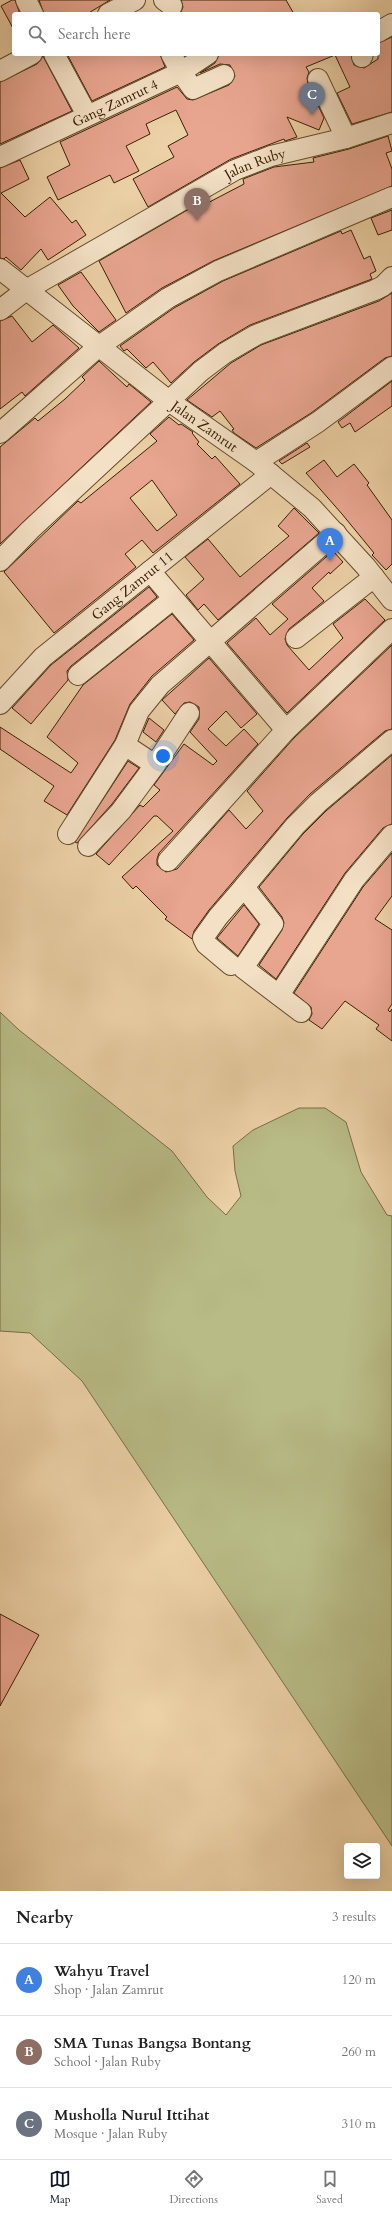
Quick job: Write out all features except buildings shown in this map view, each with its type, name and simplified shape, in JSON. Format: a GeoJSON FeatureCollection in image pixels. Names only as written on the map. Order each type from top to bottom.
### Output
{"type":"FeatureCollection","features":[{"type":"Feature","properties":{"kind":"street"},"geometry":{"type":"LineString","coordinates":[[26,0],[32,12]]}},
{"type":"Feature","properties":{"kind":"street"},"geometry":{"type":"LineString","coordinates":[[112,12],[135,0]]}},
{"type":"Feature","properties":{"kind":"street"},"geometry":{"type":"LineString","coordinates":[[380,31],[392,24]]}},
{"type":"Feature","properties":{"kind":"street"},"geometry":{"type":"LineString","coordinates":[[0,71],[28,56]]}},
{"type":"Feature","properties":{"kind":"street"},"geometry":{"type":"LineString","coordinates":[[55,56],[87,115]]}},
{"type":"Feature","properties":{"kind":"street"},"geometry":{"type":"LineString","coordinates":[[172,56],[193,89],[224,75]]}},
{"type":"Feature","properties":{"kind":"street","name":"Gang Zamrut 4"},"geometry":{"type":"LineString","coordinates":[[0,157],[181,72],[205,56]]}},
{"type":"Feature","properties":{"kind":"street"},"geometry":{"type":"LineString","coordinates":[[318,79],[346,138]]}},
{"type":"Feature","properties":{"kind":"street","name":"Jalan Ruby"},"geometry":{"type":"LineString","coordinates":[[0,310],[26,290],[235,170],[271,156],[346,138],[392,123]]}},
{"type":"Feature","properties":{"kind":"street"},"geometry":{"type":"LineString","coordinates":[[0,433],[98,347],[168,298],[218,271],[392,197]]}},
{"type":"Feature","properties":{"kind":"street","name":"Jalan Zamrut"},"geometry":{"type":"LineString","coordinates":[[0,269],[98,347],[169,401],[263,468],[312,508],[382,578],[392,600]]}},
{"type":"Feature","properties":{"kind":"street"},"geometry":{"type":"LineString","coordinates":[[0,561],[30,530],[201,371],[256,334],[375,290],[383,286],[392,277]]}},
{"type":"Feature","properties":{"kind":"street","name":"Gang Zamrut 11"},"geometry":{"type":"LineString","coordinates":[[0,704],[44,657],[150,571],[263,468],[318,422],[392,367]]}},
{"type":"Feature","properties":{"kind":"street"},"geometry":{"type":"LineString","coordinates":[[68,834],[124,745],[139,711],[148,698],[336,533]]}},
{"type":"Feature","properties":{"kind":"street"},"geometry":{"type":"LineString","coordinates":[[150,571],[286,730]]}},
{"type":"Feature","properties":{"kind":"street"},"geometry":{"type":"LineString","coordinates":[[296,638],[382,578]]}},
{"type":"Feature","properties":{"kind":"street"},"geometry":{"type":"LineString","coordinates":[[78,675],[173,599]]}},
{"type":"Feature","properties":{"kind":"street"},"geometry":{"type":"LineString","coordinates":[[168,860],[286,730],[392,629]]}},
{"type":"Feature","properties":{"kind":"street"},"geometry":{"type":"LineString","coordinates":[[88,846],[121,811],[155,765],[189,713]]}},
{"type":"Feature","properties":{"kind":"street"},"geometry":{"type":"LineString","coordinates":[[231,965],[206,944],[203,938],[218,917],[295,826],[318,803],[392,740]]}},
{"type":"Feature","properties":{"kind":"street"},"geometry":{"type":"LineString","coordinates":[[124,745],[155,765]]}},
{"type":"Feature","properties":{"kind":"street"},"geometry":{"type":"LineString","coordinates":[[279,995],[354,880],[389,843]]}},
{"type":"Feature","properties":{"kind":"street"},"geometry":{"type":"LineString","coordinates":[[244,887],[273,924],[243,968],[301,1012]]}},
{"type":"Feature","properties":{"kind":"green space"},"geometry":{"type":"Polygon","coordinates":[[[0,1012],[19,1030],[172,1151],[207,1197],[226,1215],[241,1196],[235,1171],[233,1146],[253,1130],[299,1108],[325,1108],[346,1122],[361,1172],[387,1215],[392,1216],[392,1846],[82,1381],[30,1333],[0,1331],[0,1012]]]}},
{"type":"Feature","properties":{"kind":"place","name":"Musholla Nurul Ittihat"},"geometry":{"type":"Point","coordinates":[312,115]}},
{"type":"Feature","properties":{"kind":"place","name":"SMA Tunas Bangsa Bontang"},"geometry":{"type":"Point","coordinates":[197,221]}},
{"type":"Feature","properties":{"kind":"place","name":"Wahyu Travel"},"geometry":{"type":"Point","coordinates":[330,561]}}]}
